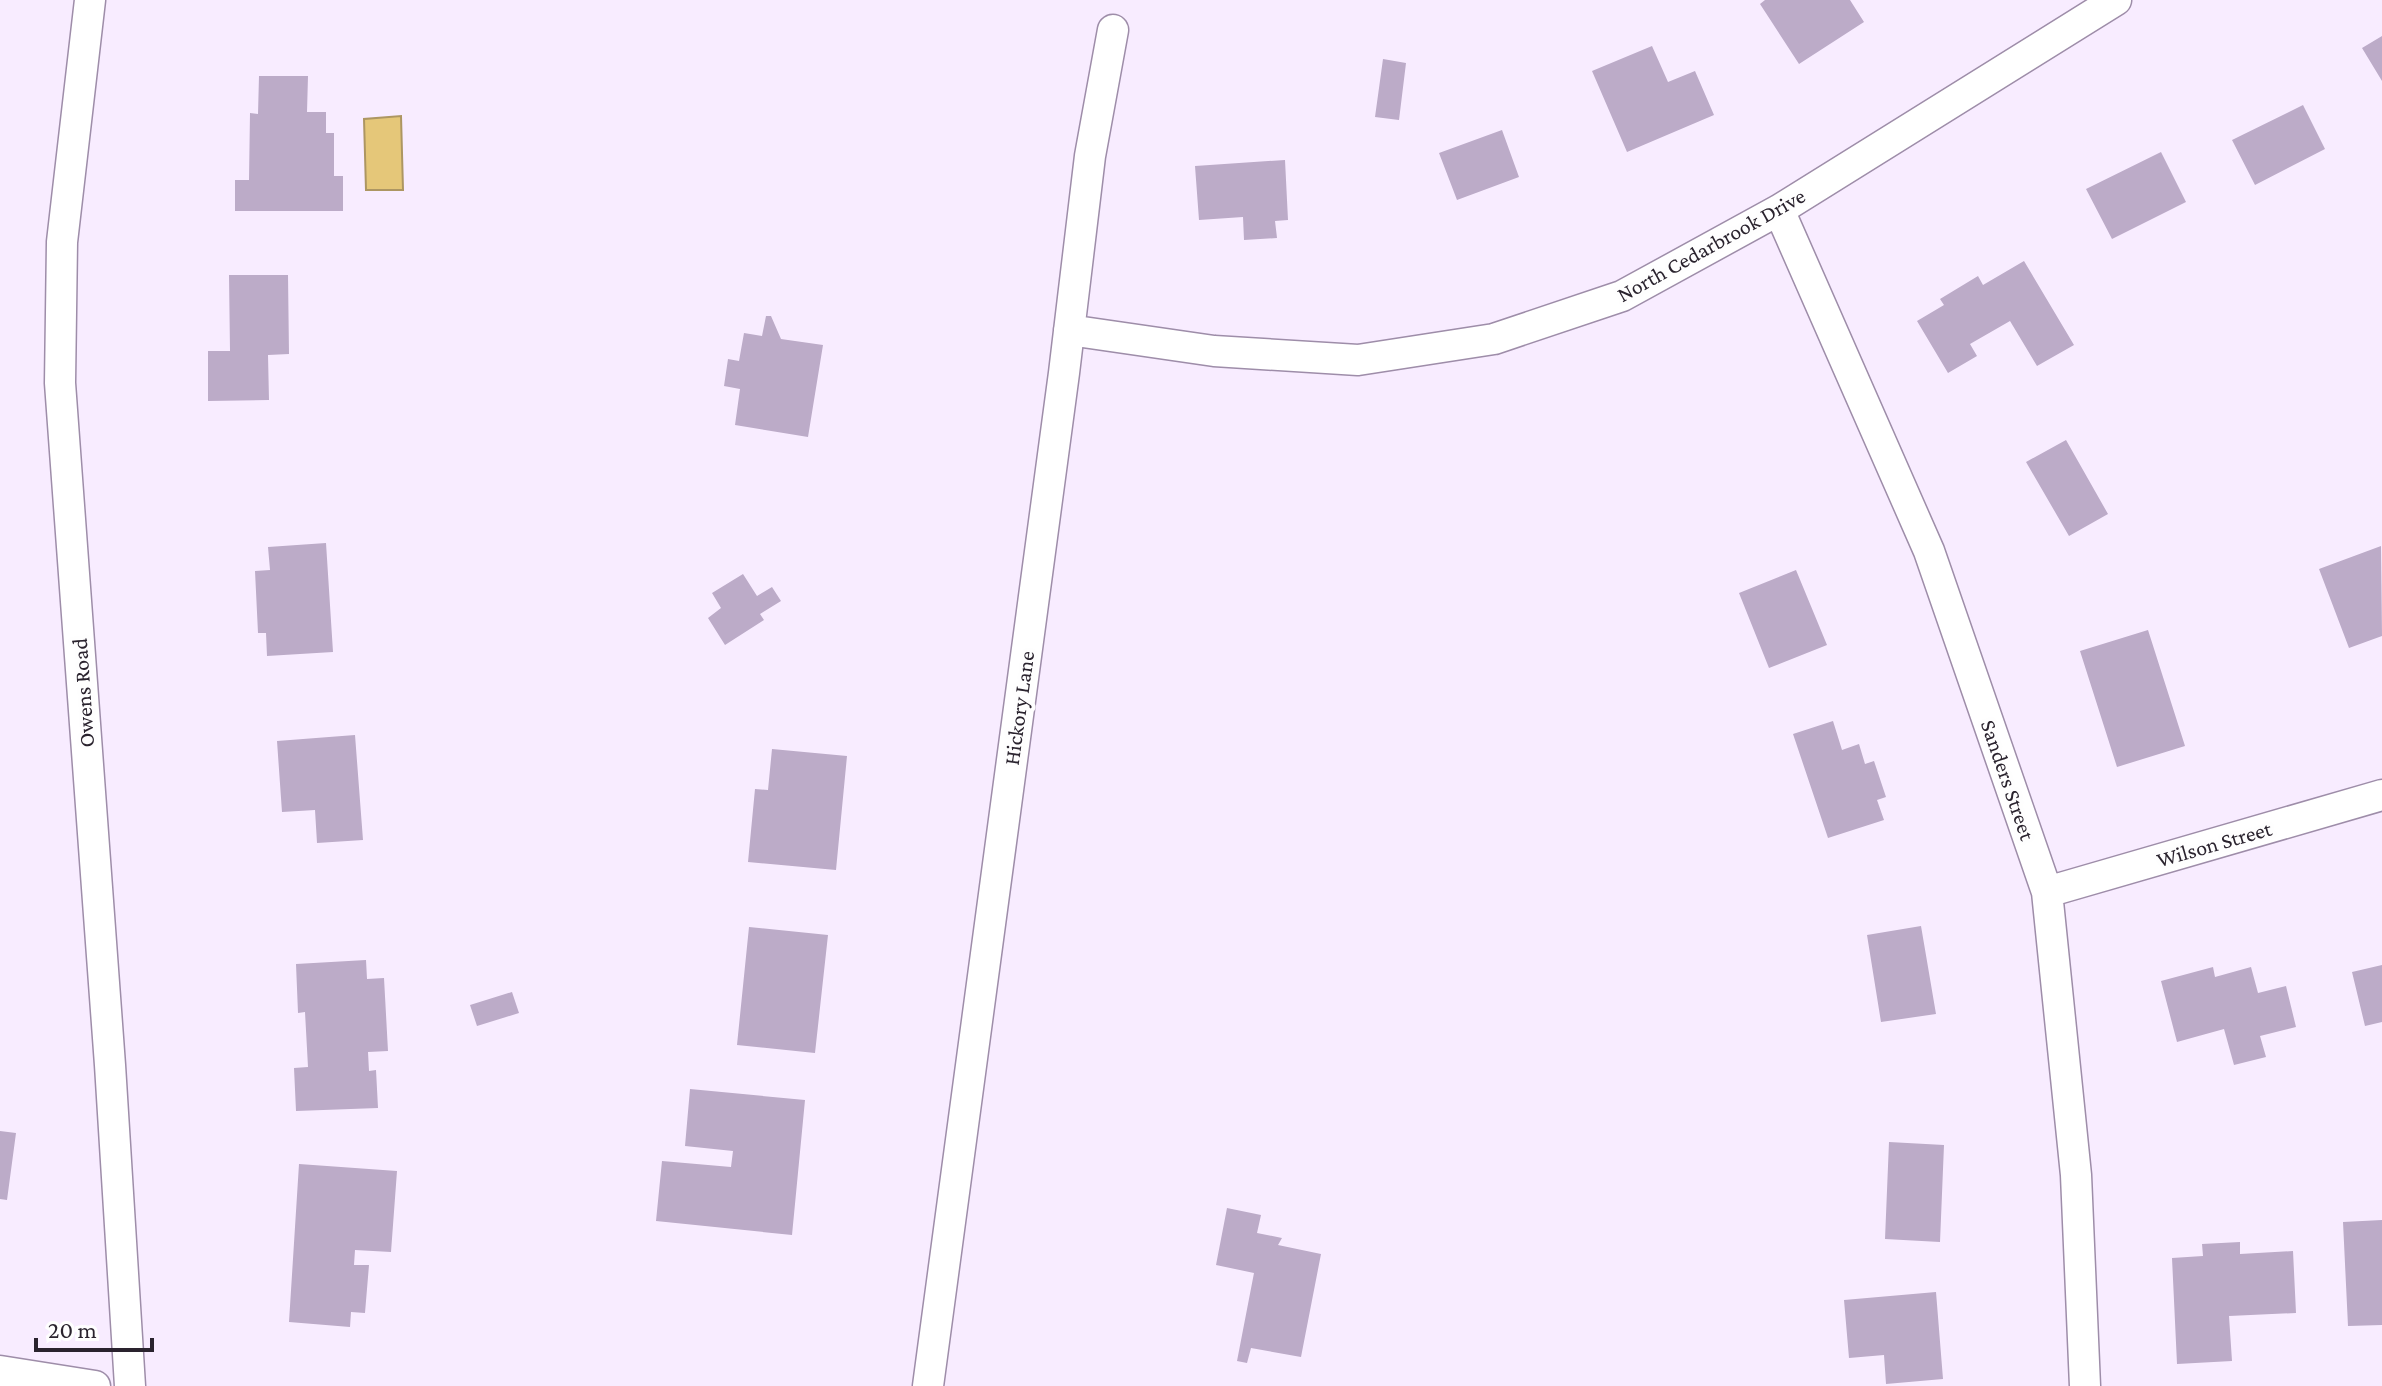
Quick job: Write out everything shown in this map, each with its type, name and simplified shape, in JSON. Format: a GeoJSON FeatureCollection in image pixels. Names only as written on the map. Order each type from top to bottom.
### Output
{"type":"FeatureCollection","features":[{"type":"Feature","properties":{"kind":"street","name":"Owens Road"},"geometry":{"type":"LineString","coordinates":[[90,0],[62,242],[60,383],[130,1386]]}},
{"type":"Feature","properties":{"kind":"street","name":"North Cedarbrook Drive"},"geometry":{"type":"LineString","coordinates":[[1069,330],[1214,351],[1358,360],[1494,339],[1622,296],[1779,210],[2116,0]]}},
{"type":"Feature","properties":{"kind":"street","name":"Hickory Lane"},"geometry":{"type":"LineString","coordinates":[[928,1386],[1090,156],[1113,30]]}},
{"type":"Feature","properties":{"kind":"street","name":"Sanders Street"},"geometry":{"type":"LineString","coordinates":[[1779,210],[1929,551],[2047,892],[2076,1175],[2085,1386]]}},
{"type":"Feature","properties":{"kind":"street","name":"Wilson Street"},"geometry":{"type":"LineString","coordinates":[[2047,892],[2382,795]]}},
{"type":"Feature","properties":{"kind":"street"},"geometry":{"type":"LineString","coordinates":[[0,1371],[95,1386]]}},
{"type":"Feature","properties":{"kind":"shaded area"},"geometry":{"type":"Polygon","coordinates":[[[401,116],[403,190],[366,190],[364,119],[401,116]]]}},
{"type":"Feature","properties":{"kind":"building"},"geometry":{"type":"Polygon","coordinates":[[[1765,0],[1850,0],[1864,22],[1799,64],[1760,4],[1765,0]]]}},
{"type":"Feature","properties":{"kind":"building"},"geometry":{"type":"Polygon","coordinates":[[[2382,36],[2382,81],[2362,48],[2382,36]]]}},
{"type":"Feature","properties":{"kind":"building"},"geometry":{"type":"Polygon","coordinates":[[[1652,46],[1668,82],[1695,71],[1714,115],[1627,152],[1592,71],[1652,46]]]}},
{"type":"Feature","properties":{"kind":"building"},"geometry":{"type":"Polygon","coordinates":[[[1383,59],[1406,63],[1399,120],[1375,117],[1383,59]]]}},
{"type":"Feature","properties":{"kind":"building"},"geometry":{"type":"Polygon","coordinates":[[[259,76],[308,76],[307,112],[326,112],[326,133],[334,133],[334,176],[343,176],[343,211],[235,211],[235,180],[249,180],[250,113],[258,114],[259,76]]]}},
{"type":"Feature","properties":{"kind":"building"},"geometry":{"type":"Polygon","coordinates":[[[2303,105],[2325,149],[2255,185],[2232,140],[2303,105]]]}},
{"type":"Feature","properties":{"kind":"building"},"geometry":{"type":"Polygon","coordinates":[[[1502,130],[1519,177],[1457,200],[1439,153],[1502,130]]]}},
{"type":"Feature","properties":{"kind":"building"},"geometry":{"type":"Polygon","coordinates":[[[2161,152],[2186,202],[2112,239],[2086,189],[2161,152]]]}},
{"type":"Feature","properties":{"kind":"building"},"geometry":{"type":"Polygon","coordinates":[[[1285,160],[1288,220],[1275,221],[1277,238],[1244,240],[1243,217],[1199,220],[1195,166],[1285,160]]]}},
{"type":"Feature","properties":{"kind":"building"},"geometry":{"type":"Polygon","coordinates":[[[2024,261],[2074,345],[2037,366],[2010,321],[1970,344],[1977,356],[1948,373],[1917,321],[1944,305],[1940,299],[1978,276],[1983,285],[2024,261]]]}},
{"type":"Feature","properties":{"kind":"building"},"geometry":{"type":"Polygon","coordinates":[[[229,275],[288,275],[289,354],[268,355],[269,400],[208,401],[208,351],[230,351],[229,275]]]}},
{"type":"Feature","properties":{"kind":"building"},"geometry":{"type":"Polygon","coordinates":[[[766,316],[771,316],[781,339],[823,345],[808,437],[735,425],[740,389],[724,386],[728,359],[739,361],[744,333],[762,336],[766,316]]]}},
{"type":"Feature","properties":{"kind":"building"},"geometry":{"type":"Polygon","coordinates":[[[2066,440],[2108,514],[2069,536],[2026,462],[2066,440]]]}},
{"type":"Feature","properties":{"kind":"building"},"geometry":{"type":"Polygon","coordinates":[[[326,543],[333,652],[267,656],[266,633],[258,633],[255,571],[270,570],[268,547],[326,543]]]}},
{"type":"Feature","properties":{"kind":"building"},"geometry":{"type":"Polygon","coordinates":[[[2381,546],[2382,636],[2349,648],[2319,569],[2381,546]]]}},
{"type":"Feature","properties":{"kind":"building"},"geometry":{"type":"Polygon","coordinates":[[[1796,570],[1827,645],[1769,668],[1739,593],[1796,570]]]}},
{"type":"Feature","properties":{"kind":"building"},"geometry":{"type":"Polygon","coordinates":[[[743,574],[757,596],[772,587],[781,601],[760,614],[764,620],[725,645],[708,618],[721,608],[712,593],[743,574]]]}},
{"type":"Feature","properties":{"kind":"building"},"geometry":{"type":"Polygon","coordinates":[[[2148,630],[2185,746],[2117,767],[2080,651],[2148,630]]]}},
{"type":"Feature","properties":{"kind":"building"},"geometry":{"type":"Polygon","coordinates":[[[1833,721],[1842,750],[1859,744],[1865,764],[1874,761],[1886,797],[1877,800],[1884,820],[1828,838],[1793,734],[1833,721]]]}},
{"type":"Feature","properties":{"kind":"building"},"geometry":{"type":"Polygon","coordinates":[[[355,735],[363,840],[317,843],[315,810],[282,812],[277,741],[355,735]]]}},
{"type":"Feature","properties":{"kind":"building"},"geometry":{"type":"Polygon","coordinates":[[[772,749],[847,756],[836,870],[748,862],[755,789],[768,790],[772,749]]]}},
{"type":"Feature","properties":{"kind":"building"},"geometry":{"type":"Polygon","coordinates":[[[1921,926],[1936,1014],[1881,1022],[1867,935],[1921,926]]]}},
{"type":"Feature","properties":{"kind":"building"},"geometry":{"type":"Polygon","coordinates":[[[749,927],[828,935],[815,1053],[737,1045],[749,927]]]}},
{"type":"Feature","properties":{"kind":"building"},"geometry":{"type":"Polygon","coordinates":[[[366,960],[367,979],[384,978],[388,1051],[368,1052],[369,1071],[376,1070],[378,1108],[296,1111],[294,1068],[308,1067],[305,1012],[298,1013],[296,964],[366,960]]]}},
{"type":"Feature","properties":{"kind":"building"},"geometry":{"type":"Polygon","coordinates":[[[2382,965],[2382,1022],[2365,1026],[2352,972],[2382,965]]]}},
{"type":"Feature","properties":{"kind":"building"},"geometry":{"type":"Polygon","coordinates":[[[2213,967],[2215,977],[2251,967],[2258,993],[2286,986],[2296,1027],[2260,1036],[2266,1057],[2234,1065],[2224,1029],[2177,1042],[2161,981],[2213,967]]]}},
{"type":"Feature","properties":{"kind":"building"},"geometry":{"type":"Polygon","coordinates":[[[512,992],[519,1013],[477,1026],[470,1005],[512,992]]]}},
{"type":"Feature","properties":{"kind":"building"},"geometry":{"type":"Polygon","coordinates":[[[690,1089],[805,1100],[792,1235],[656,1221],[662,1161],[731,1167],[733,1151],[685,1146],[690,1089]]]}},
{"type":"Feature","properties":{"kind":"building"},"geometry":{"type":"Polygon","coordinates":[[[0,1131],[16,1133],[7,1200],[0,1199],[0,1131]]]}},
{"type":"Feature","properties":{"kind":"building"},"geometry":{"type":"Polygon","coordinates":[[[1889,1142],[1944,1145],[1940,1242],[1885,1239],[1889,1142]]]}},
{"type":"Feature","properties":{"kind":"building"},"geometry":{"type":"Polygon","coordinates":[[[299,1164],[397,1171],[391,1252],[355,1250],[354,1265],[369,1265],[365,1313],[351,1312],[350,1327],[289,1322],[299,1164]]]}},
{"type":"Feature","properties":{"kind":"building"},"geometry":{"type":"Polygon","coordinates":[[[1227,1208],[1261,1215],[1257,1233],[1282,1238],[1278,1245],[1321,1254],[1301,1357],[1251,1348],[1247,1363],[1237,1361],[1254,1273],[1216,1265],[1227,1208]]]}},
{"type":"Feature","properties":{"kind":"building"},"geometry":{"type":"Polygon","coordinates":[[[2382,1220],[2382,1325],[2348,1326],[2343,1222],[2382,1220]]]}},
{"type":"Feature","properties":{"kind":"building"},"geometry":{"type":"Polygon","coordinates":[[[2240,1242],[2240,1254],[2293,1251],[2296,1313],[2229,1316],[2232,1361],[2177,1364],[2172,1258],[2203,1256],[2202,1244],[2240,1242]]]}},
{"type":"Feature","properties":{"kind":"building"},"geometry":{"type":"Polygon","coordinates":[[[1936,1292],[1943,1379],[1886,1384],[1884,1355],[1849,1358],[1844,1300],[1936,1292]]]}}]}
